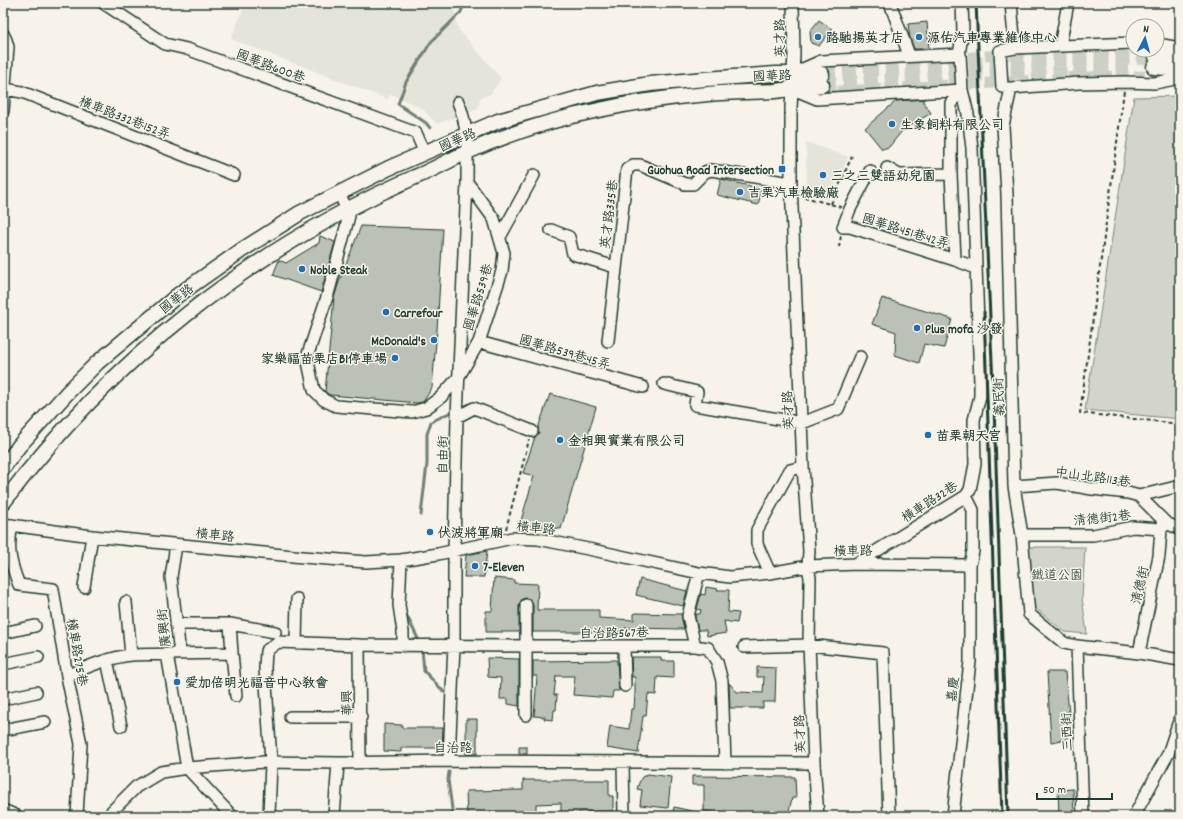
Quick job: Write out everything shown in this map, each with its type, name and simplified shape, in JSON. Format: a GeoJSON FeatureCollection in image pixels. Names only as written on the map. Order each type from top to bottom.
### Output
{"type":"FeatureCollection","features":[{"type":"Feature","properties":{"kind":"main road"},"geometry":{"type":"LineString","coordinates":[[1156,59],[1180,56]]}},
{"type":"Feature","properties":{"kind":"main road"},"geometry":{"type":"LineString","coordinates":[[1156,59],[1180,69]]}},
{"type":"Feature","properties":{"kind":"main road","name":"國華路"},"geometry":{"type":"LineString","coordinates":[[3,468],[19,446],[68,392],[97,363],[178,295],[242,250],[300,213],[389,168],[498,121],[597,93],[650,84],[793,73],[822,79],[793,89],[709,94],[654,100],[598,110],[551,123],[467,152],[346,209],[258,262],[218,290],[151,344],[115,376],[68,424],[3,502]]}},
{"type":"Feature","properties":{"kind":"main road"},"geometry":{"type":"LineString","coordinates":[[137,330],[151,344]]}},
{"type":"Feature","properties":{"kind":"street","name":"國華路600巷"},"geometry":{"type":"LineString","coordinates":[[103,3],[165,44],[187,49],[416,133],[426,153]]}},
{"type":"Feature","properties":{"kind":"street","name":"英才路"},"geometry":{"type":"LineString","coordinates":[[793,3],[791,183],[803,467],[809,551],[809,645],[814,763],[818,816]]}},
{"type":"Feature","properties":{"kind":"street"},"geometry":{"type":"LineString","coordinates":[[890,3],[909,56]]}},
{"type":"Feature","properties":{"kind":"street","name":"橫車路32巷"},"geometry":{"type":"LineString","coordinates":[[857,564],[966,496],[970,490],[976,464],[974,420],[980,396],[972,148],[968,114],[962,90],[959,54],[963,31],[962,3]]}},
{"type":"Feature","properties":{"kind":"street"},"geometry":{"type":"LineString","coordinates":[[1011,3],[1015,48]]}},
{"type":"Feature","properties":{"kind":"street"},"geometry":{"type":"LineString","coordinates":[[1060,46],[1068,3]]}},
{"type":"Feature","properties":{"kind":"street"},"geometry":{"type":"LineString","coordinates":[[3,34],[8,47],[3,111]]}},
{"type":"Feature","properties":{"kind":"street"},"geometry":{"type":"LineString","coordinates":[[1125,43],[1015,48],[1000,51],[1002,87],[1011,88],[1079,83],[1155,83],[1180,78]]}},
{"type":"Feature","properties":{"kind":"street"},"geometry":{"type":"LineString","coordinates":[[1156,59],[1180,48]]}},
{"type":"Feature","properties":{"kind":"street"},"geometry":{"type":"LineString","coordinates":[[1156,59],[1180,52]]}},
{"type":"Feature","properties":{"kind":"street"},"geometry":{"type":"LineString","coordinates":[[793,73],[821,61],[959,54]]}},
{"type":"Feature","properties":{"kind":"street"},"geometry":{"type":"LineString","coordinates":[[1156,59],[1180,75]]}},
{"type":"Feature","properties":{"kind":"street","name":"義民街"},"geometry":{"type":"LineString","coordinates":[[1011,88],[1003,126],[1007,202],[1014,486],[1022,535],[1029,614],[1064,643],[1180,660]]}},
{"type":"Feature","properties":{"kind":"street","name":"橫車路332巷152弄"},"geometry":{"type":"LineString","coordinates":[[5,89],[22,92],[234,175]]}},
{"type":"Feature","properties":{"kind":"street"},"geometry":{"type":"LineString","coordinates":[[793,89],[817,99],[962,90]]}},
{"type":"Feature","properties":{"kind":"street"},"geometry":{"type":"LineString","coordinates":[[955,260],[951,174],[951,103],[962,90]]}},
{"type":"Feature","properties":{"kind":"street","name":"自由街"},"geometry":{"type":"LineString","coordinates":[[448,760],[454,646],[454,551],[458,378],[467,182],[467,152],[464,114],[458,102]]}},
{"type":"Feature","properties":{"kind":"street","name":"英才路335巷"},"geometry":{"type":"LineString","coordinates":[[608,341],[627,169],[633,165],[640,165],[686,184],[693,184],[705,172],[711,170],[791,183]]}},
{"type":"Feature","properties":{"kind":"street"},"geometry":{"type":"LineString","coordinates":[[887,168],[899,175],[951,174]]}},
{"type":"Feature","properties":{"kind":"street"},"geometry":{"type":"LineString","coordinates":[[850,209],[870,171]]}},
{"type":"Feature","properties":{"kind":"street"},"geometry":{"type":"LineString","coordinates":[[500,237],[534,175]]}},
{"type":"Feature","properties":{"kind":"street","name":"國華路539巷"},"geometry":{"type":"LineString","coordinates":[[346,209],[349,216],[344,237],[328,294],[307,358],[314,390],[324,400],[336,406],[412,412],[426,408],[441,397],[458,378],[479,342],[502,271],[504,253],[494,219],[467,182]]}},
{"type":"Feature","properties":{"kind":"street"},"geometry":{"type":"LineString","coordinates":[[339,192],[346,209]]}},
{"type":"Feature","properties":{"kind":"street","name":"國華路451巷42弄"},"geometry":{"type":"LineString","coordinates":[[850,209],[843,227],[955,260],[976,268]]}},
{"type":"Feature","properties":{"kind":"street"},"geometry":{"type":"LineString","coordinates":[[551,230],[569,237],[573,254],[615,267]]}},
{"type":"Feature","properties":{"kind":"street","name":"國華路539巷45弄"},"geometry":{"type":"LineString","coordinates":[[479,342],[643,387]]}},
{"type":"Feature","properties":{"kind":"street"},"geometry":{"type":"LineString","coordinates":[[664,384],[697,392],[696,405],[802,423],[838,409],[860,356]]}},
{"type":"Feature","properties":{"kind":"street"},"geometry":{"type":"LineString","coordinates":[[457,417],[474,408],[532,431]]}},
{"type":"Feature","properties":{"kind":"street"},"geometry":{"type":"LineString","coordinates":[[770,573],[757,544],[758,530],[790,470],[803,467]]}},
{"type":"Feature","properties":{"kind":"street","name":"中山北路113巷"},"geometry":{"type":"LineString","coordinates":[[1014,486],[1057,483],[1128,493],[1139,496],[1164,526],[1180,529]]}},
{"type":"Feature","properties":{"kind":"street"},"geometry":{"type":"LineString","coordinates":[[1139,496],[1180,486]]}},
{"type":"Feature","properties":{"kind":"street","name":"嘉慶"},"geometry":{"type":"LineString","coordinates":[[953,816],[970,661],[970,565],[973,551],[973,510],[966,496]]}},
{"type":"Feature","properties":{"kind":"street","name":"橫車路"},"geometry":{"type":"LineString","coordinates":[[7,525],[176,545],[366,562],[401,560],[454,551],[512,538],[538,539],[699,574],[730,577],[770,573],[808,566],[857,564],[970,565]]}},
{"type":"Feature","properties":{"kind":"street","name":"橫車路275巷"},"geometry":{"type":"LineString","coordinates":[[7,525],[10,562],[19,585],[53,588],[67,676],[81,744],[77,816]]}},
{"type":"Feature","properties":{"kind":"street","name":"清德街2巷"},"geometry":{"type":"LineString","coordinates":[[1022,535],[1093,535],[1133,527],[1164,526]]}},
{"type":"Feature","properties":{"kind":"street","name":"清德街"},"geometry":{"type":"LineString","coordinates":[[1139,653],[1164,526]]}},
{"type":"Feature","properties":{"kind":"street"},"geometry":{"type":"LineString","coordinates":[[84,587],[92,536]]}},
{"type":"Feature","properties":{"kind":"street","name":"廣興街"},"geometry":{"type":"LineString","coordinates":[[176,545],[171,577],[180,654],[167,654],[187,768]]}},
{"type":"Feature","properties":{"kind":"street"},"geometry":{"type":"LineString","coordinates":[[268,816],[271,762],[265,668],[266,651],[278,642],[408,646],[403,632],[399,605],[401,560]]}},
{"type":"Feature","properties":{"kind":"street"},"geometry":{"type":"LineString","coordinates":[[695,646],[688,616],[699,574]]}},
{"type":"Feature","properties":{"kind":"street"},"geometry":{"type":"LineString","coordinates":[[296,643],[297,599]]}},
{"type":"Feature","properties":{"kind":"street"},"geometry":{"type":"LineString","coordinates":[[126,602],[131,655]]}},
{"type":"Feature","properties":{"kind":"street"},"geometry":{"type":"LineString","coordinates":[[526,605],[526,715]]}},
{"type":"Feature","properties":{"kind":"street"},"geometry":{"type":"LineString","coordinates":[[176,624],[230,624],[275,632]]}},
{"type":"Feature","properties":{"kind":"street"},"geometry":{"type":"LineString","coordinates":[[230,624],[236,696]]}},
{"type":"Feature","properties":{"kind":"street"},"geometry":{"type":"LineString","coordinates":[[3,633],[35,626]]}},
{"type":"Feature","properties":{"kind":"street","name":"華興"},"geometry":{"type":"LineString","coordinates":[[359,645],[361,717],[360,761]]}},
{"type":"Feature","properties":{"kind":"street"},"geometry":{"type":"LineString","coordinates":[[744,647],[799,647],[809,645],[883,653],[889,816]]}},
{"type":"Feature","properties":{"kind":"street","name":"自治路567巷"},"geometry":{"type":"LineString","coordinates":[[408,646],[695,646],[708,648],[717,662],[722,681],[725,763]]}},
{"type":"Feature","properties":{"kind":"street"},"geometry":{"type":"LineString","coordinates":[[624,646],[624,686]]}},
{"type":"Feature","properties":{"kind":"street","name":"三西街"},"geometry":{"type":"LineString","coordinates":[[1077,646],[1083,816]]}},
{"type":"Feature","properties":{"kind":"street"},"geometry":{"type":"LineString","coordinates":[[180,654],[232,653]]}},
{"type":"Feature","properties":{"kind":"street"},"geometry":{"type":"LineString","coordinates":[[67,676],[107,660],[131,655],[167,654]]}},
{"type":"Feature","properties":{"kind":"street"},"geometry":{"type":"LineString","coordinates":[[3,664],[38,657]]}},
{"type":"Feature","properties":{"kind":"street"},"geometry":{"type":"LineString","coordinates":[[107,660],[121,726]]}},
{"type":"Feature","properties":{"kind":"street"},"geometry":{"type":"LineString","coordinates":[[3,699],[36,692]]}},
{"type":"Feature","properties":{"kind":"street"},"geometry":{"type":"LineString","coordinates":[[290,717],[361,717]]}},
{"type":"Feature","properties":{"kind":"street"},"geometry":{"type":"LineString","coordinates":[[1134,816],[1168,754],[1180,718]]}},
{"type":"Feature","properties":{"kind":"street"},"geometry":{"type":"LineString","coordinates":[[3,730],[45,722]]}},
{"type":"Feature","properties":{"kind":"street","name":"自治路"},"geometry":{"type":"LineString","coordinates":[[110,816],[112,811],[136,787],[161,772],[187,768],[271,762],[338,763],[360,761],[448,760],[814,763]]}},
{"type":"Feature","properties":{"kind":"street"},"geometry":{"type":"LineString","coordinates":[[623,762],[624,816]]}},
{"type":"Feature","properties":{"kind":"street"},"geometry":{"type":"LineString","coordinates":[[334,816],[338,763]]}},
{"type":"Feature","properties":{"kind":"street"},"geometry":{"type":"LineString","coordinates":[[187,768],[232,816]]}},
{"type":"Feature","properties":{"kind":"street"},"geometry":{"type":"LineString","coordinates":[[3,810],[17,816]]}},
{"type":"Feature","properties":{"kind":"path"},"geometry":{"type":"LineString","coordinates":[[1124,82],[1080,413],[1180,424]]}},
{"type":"Feature","properties":{"kind":"path"},"geometry":{"type":"LineString","coordinates":[[832,204],[852,156]]}},
{"type":"Feature","properties":{"kind":"path"},"geometry":{"type":"LineString","coordinates":[[804,197],[850,209]]}},
{"type":"Feature","properties":{"kind":"path"},"geometry":{"type":"LineString","coordinates":[[503,540],[532,431]]}},
{"type":"Feature","properties":{"kind":"shaded area"},"geometry":{"type":"Polygon","coordinates":[[[246,3],[329,3],[335,6],[336,3],[449,3],[455,7],[458,29],[501,78],[491,94],[480,98],[478,109],[437,124],[423,109],[391,94],[387,99],[231,39],[246,3]]]}},
{"type":"Feature","properties":{"kind":"shaded area","name":"三之三雙語幼兒園"},"geometry":{"type":"Polygon","coordinates":[[[806,142],[848,157],[829,200],[807,193],[806,142]]]}},
{"type":"Feature","properties":{"kind":"green space"},"geometry":{"type":"Polygon","coordinates":[[[1180,96],[1180,419],[1085,410],[1134,97],[1180,96]]]}},
{"type":"Feature","properties":{"kind":"green space","name":"鐵道公園"},"geometry":{"type":"Polygon","coordinates":[[[1029,547],[1085,547],[1082,598],[1087,634],[1065,632],[1034,607],[1029,547]]]}},
{"type":"Feature","properties":{"kind":"building","name":"路馳揚英才店"},"geometry":{"type":"Polygon","coordinates":[[[819,20],[832,29],[819,46],[811,43],[810,31],[819,20]]]}},
{"type":"Feature","properties":{"kind":"building","name":"源佑汽車專業維修中心"},"geometry":{"type":"Polygon","coordinates":[[[927,22],[929,49],[914,49],[910,38],[908,24],[927,22]]]}},
{"type":"Feature","properties":{"kind":"building","name":"生象飼料有限公司"},"geometry":{"type":"Polygon","coordinates":[[[925,99],[923,101],[931,113],[902,131],[889,147],[882,149],[865,128],[896,101],[925,99]]]}},
{"type":"Feature","properties":{"kind":"building","name":"吉栗汽車檢驗廠"},"geometry":{"type":"Polygon","coordinates":[[[721,179],[762,189],[758,205],[717,195],[721,179]]]}},
{"type":"Feature","properties":{"kind":"building","name":"Carrefour"},"geometry":{"type":"Polygon","coordinates":[[[361,226],[443,229],[432,388],[423,402],[417,403],[330,395],[325,392],[334,298],[361,226]]]}},
{"type":"Feature","properties":{"kind":"building","name":"Noble Steak"},"geometry":{"type":"Polygon","coordinates":[[[320,236],[335,242],[321,292],[273,275],[279,260],[286,263],[319,243],[320,236]]]}},
{"type":"Feature","properties":{"kind":"building","name":"Plus mofa 沙發"},"geometry":{"type":"Polygon","coordinates":[[[882,298],[952,319],[944,348],[924,344],[919,363],[895,355],[896,332],[872,324],[882,298]]]}},
{"type":"Feature","properties":{"kind":"building","name":"金相興實業有限公司"},"geometry":{"type":"Polygon","coordinates":[[[550,394],[596,407],[561,529],[520,524],[534,476],[523,473],[535,437],[539,433],[538,428],[550,394]]]}},
{"type":"Feature","properties":{"kind":"building","name":"7-Eleven"},"geometry":{"type":"Polygon","coordinates":[[[487,551],[484,577],[464,577],[466,555],[487,551]]]}},
{"type":"Feature","properties":{"kind":"building"},"geometry":{"type":"Polygon","coordinates":[[[494,578],[514,580],[514,583],[538,584],[537,610],[599,610],[599,618],[634,620],[634,613],[681,614],[684,629],[625,628],[625,632],[533,632],[533,605],[530,599],[526,598],[522,599],[519,605],[519,632],[486,632],[486,611],[492,611],[494,578]]]}},
{"type":"Feature","properties":{"kind":"building"},"geometry":{"type":"Polygon","coordinates":[[[640,579],[687,591],[683,606],[636,595],[640,579]]]}},
{"type":"Feature","properties":{"kind":"building"},"geometry":{"type":"Polygon","coordinates":[[[706,587],[718,589],[717,590],[729,590],[728,612],[739,613],[737,623],[724,621],[726,633],[707,636],[706,630],[698,630],[695,616],[696,614],[700,614],[701,610],[697,609],[701,594],[705,595],[706,587]]]}},
{"type":"Feature","properties":{"kind":"building"},"geometry":{"type":"Polygon","coordinates":[[[631,657],[661,657],[661,661],[674,661],[674,678],[657,677],[656,695],[648,694],[646,716],[643,716],[638,753],[607,748],[610,726],[629,729],[631,709],[634,709],[635,693],[635,677],[632,677],[631,657]]]}},
{"type":"Feature","properties":{"kind":"building"},"geometry":{"type":"Polygon","coordinates":[[[487,658],[519,659],[519,706],[508,704],[508,699],[500,699],[501,678],[488,677],[487,658]]]}},
{"type":"Feature","properties":{"kind":"building"},"geometry":{"type":"Polygon","coordinates":[[[617,660],[619,691],[613,691],[612,698],[573,695],[575,676],[556,676],[554,695],[557,695],[556,710],[554,710],[553,720],[544,719],[545,717],[534,716],[537,676],[533,676],[533,661],[617,660]]]}},
{"type":"Feature","properties":{"kind":"building"},"geometry":{"type":"Polygon","coordinates":[[[757,667],[776,668],[775,702],[763,702],[763,708],[730,708],[729,683],[737,692],[763,693],[764,677],[757,677],[757,667]]]}},
{"type":"Feature","properties":{"kind":"building"},"geometry":{"type":"Polygon","coordinates":[[[1047,672],[1065,672],[1069,713],[1068,739],[1051,742],[1047,672]]]}},
{"type":"Feature","properties":{"kind":"building"},"geometry":{"type":"Polygon","coordinates":[[[466,719],[477,719],[477,754],[466,754],[466,719]]]}},
{"type":"Feature","properties":{"kind":"building"},"geometry":{"type":"Polygon","coordinates":[[[384,724],[402,725],[402,728],[443,728],[442,748],[401,748],[401,752],[384,751],[384,724]]]}},
{"type":"Feature","properties":{"kind":"building"},"geometry":{"type":"Polygon","coordinates":[[[519,747],[527,747],[527,754],[519,754],[519,747]]]}},
{"type":"Feature","properties":{"kind":"building"},"geometry":{"type":"Polygon","coordinates":[[[648,774],[671,777],[668,808],[640,805],[642,790],[637,789],[642,777],[648,774]]]}},
{"type":"Feature","properties":{"kind":"building"},"geometry":{"type":"Polygon","coordinates":[[[692,776],[795,777],[796,798],[792,798],[788,816],[734,816],[704,811],[704,785],[692,785],[692,776]]]}},
{"type":"Feature","properties":{"kind":"building"},"geometry":{"type":"Polygon","coordinates":[[[523,780],[609,780],[609,796],[613,796],[613,811],[579,812],[579,816],[561,816],[561,803],[536,804],[536,816],[467,816],[466,791],[523,790],[523,780]]]}},
{"type":"Feature","properties":{"kind":"building"},"geometry":{"type":"Polygon","coordinates":[[[1073,789],[1074,816],[1059,816],[1058,790],[1073,789]]]}},
{"type":"Feature","properties":{"kind":"building"},"geometry":{"type":"Polygon","coordinates":[[[674,807],[700,813],[699,816],[672,816],[674,807]]]}},
{"type":"Feature","properties":{"kind":"waterway"},"geometry":{"type":"LineString","coordinates":[[430,128],[426,123],[398,104],[406,82],[431,42],[461,12],[464,3]]}},
{"type":"Feature","properties":{"kind":"waterway"},"geometry":{"type":"LineString","coordinates":[[421,515],[427,464],[427,434],[431,422],[449,413]]}},
{"type":"Feature","properties":{"kind":"waterway"},"geometry":{"type":"LineString","coordinates":[[406,614],[420,643]]}},
{"type":"Feature","properties":{"kind":"waterway"},"geometry":{"type":"LineString","coordinates":[[422,649],[424,671],[444,692]]}},
{"type":"Feature","properties":{"kind":"waterway"},"geometry":{"type":"LineString","coordinates":[[449,772],[448,780],[453,816]]}},
{"type":"Feature","properties":{"kind":"tunnel"},"geometry":{"type":"LineString","coordinates":[[1098,50],[1125,49]]}},
{"type":"Feature","properties":{"kind":"tunnel"},"geometry":{"type":"LineString","coordinates":[[952,59],[1009,54]]}},
{"type":"Feature","properties":{"kind":"tunnel"},"geometry":{"type":"LineString","coordinates":[[822,74],[1011,61],[1125,58]]}},
{"type":"Feature","properties":{"kind":"tunnel"},"geometry":{"type":"LineString","coordinates":[[822,85],[1070,69],[1128,67]]}},
{"type":"Feature","properties":{"kind":"tunnel"},"geometry":{"type":"LineString","coordinates":[[821,92],[1077,77],[1155,76]]}},
{"type":"Feature","properties":{"kind":"railway"},"geometry":{"type":"LineString","coordinates":[[976,3],[994,407],[1008,816]]}},
{"type":"Feature","properties":{"kind":"railway"},"geometry":{"type":"LineString","coordinates":[[984,312],[1002,816]]}},
{"type":"Feature","properties":{"kind":"place","name":"路馳揚英才店"},"geometry":{"type":"Point","coordinates":[818,37]}},
{"type":"Feature","properties":{"kind":"place","name":"源佑汽車專業維修中心"},"geometry":{"type":"Point","coordinates":[919,37]}},
{"type":"Feature","properties":{"kind":"place","name":"生象飼料有限公司"},"geometry":{"type":"Point","coordinates":[892,124]}},
{"type":"Feature","properties":{"kind":"place","name":"Guohua Road Intersection"},"geometry":{"type":"Point","coordinates":[782,169]}},
{"type":"Feature","properties":{"kind":"place","name":"三之三雙語幼兒園"},"geometry":{"type":"Point","coordinates":[823,175]}},
{"type":"Feature","properties":{"kind":"place","name":"吉栗汽車檢驗廠"},"geometry":{"type":"Point","coordinates":[740,192]}},
{"type":"Feature","properties":{"kind":"place","name":"Noble Steak"},"geometry":{"type":"Point","coordinates":[302,269]}},
{"type":"Feature","properties":{"kind":"place","name":"Carrefour"},"geometry":{"type":"Point","coordinates":[386,312]}},
{"type":"Feature","properties":{"kind":"place","name":"Plus mofa 沙發"},"geometry":{"type":"Point","coordinates":[917,328]}},
{"type":"Feature","properties":{"kind":"place","name":"McDonald's"},"geometry":{"type":"Point","coordinates":[434,340]}},
{"type":"Feature","properties":{"kind":"place","name":"家樂福苗栗店B1停車場"},"geometry":{"type":"Point","coordinates":[395,358]}},
{"type":"Feature","properties":{"kind":"place","name":"苗栗朝天宮"},"geometry":{"type":"Point","coordinates":[928,435]}},
{"type":"Feature","properties":{"kind":"place","name":"金相興實業有限公司"},"geometry":{"type":"Point","coordinates":[560,440]}},
{"type":"Feature","properties":{"kind":"place","name":"伏波將軍廟"},"geometry":{"type":"Point","coordinates":[430,532]}},
{"type":"Feature","properties":{"kind":"place","name":"7-Eleven"},"geometry":{"type":"Point","coordinates":[475,566]}},
{"type":"Feature","properties":{"kind":"place","name":"愛加倍明光福音中心教會"},"geometry":{"type":"Point","coordinates":[177,682]}}]}
